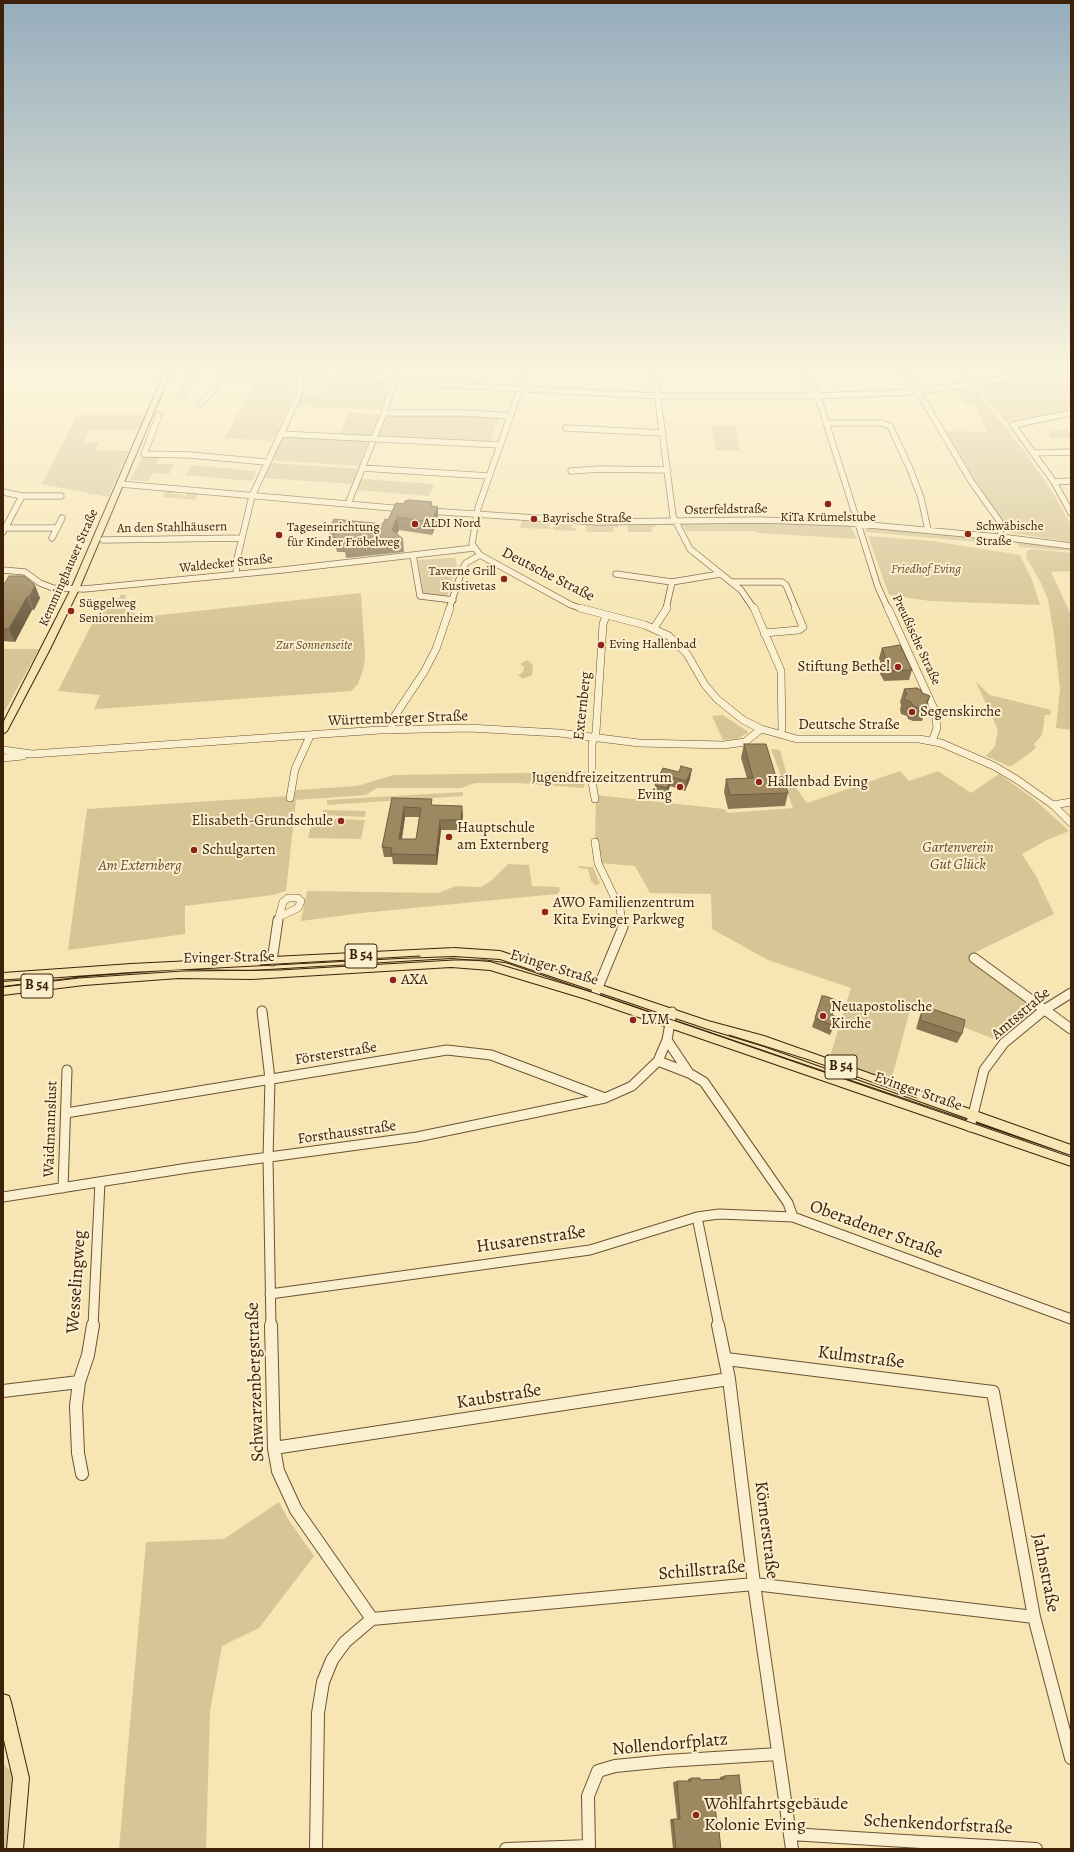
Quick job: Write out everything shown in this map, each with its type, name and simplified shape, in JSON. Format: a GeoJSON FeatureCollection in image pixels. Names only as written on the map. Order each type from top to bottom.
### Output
{"type":"FeatureCollection","features":[{"type":"Feature","properties":{"kind":"main road","name":"Kemminghauser Straße"},"geometry":{"type":"LineString","coordinates":[[3,731],[46,649],[75,589],[132,455]]}},
{"type":"Feature","properties":{"kind":"main road","name":"Evinger Straße"},"geometry":{"type":"LineString","coordinates":[[3,976],[399,954],[482,953],[520,960],[670,1024],[971,1121],[1071,1150]]}},
{"type":"Feature","properties":{"kind":"main road","name":"Evinger Straße"},"geometry":{"type":"LineString","coordinates":[[3,991],[65,983],[179,974],[252,975],[472,963],[491,966],[672,1012],[837,1066],[1071,1161]]}},
{"type":"Feature","properties":{"kind":"main road"},"geometry":{"type":"LineString","coordinates":[[3,1702],[21,1778],[15,1849]]}},
{"type":"Feature","properties":{"kind":"street"},"geometry":{"type":"LineString","coordinates":[[197,455],[266,462]]}},
{"type":"Feature","properties":{"kind":"street"},"geometry":{"type":"LineString","coordinates":[[236,574],[236,564],[252,496],[269,455]]}},
{"type":"Feature","properties":{"kind":"street"},"geometry":{"type":"LineString","coordinates":[[348,504],[367,455]]}},
{"type":"Feature","properties":{"kind":"street"},"geometry":{"type":"LineString","coordinates":[[474,548],[472,537],[477,515],[496,455]]}},
{"type":"Feature","properties":{"kind":"street"},"geometry":{"type":"LineString","coordinates":[[666,455],[675,522],[690,549],[747,596],[781,672],[782,729]]}},
{"type":"Feature","properties":{"kind":"street","name":"Preußische Straße"},"geometry":{"type":"LineString","coordinates":[[837,455],[878,587],[935,712],[938,728],[932,741]]}},
{"type":"Feature","properties":{"kind":"street"},"geometry":{"type":"LineString","coordinates":[[903,455],[921,498],[928,530]]}},
{"type":"Feature","properties":{"kind":"street"},"geometry":{"type":"LineString","coordinates":[[956,455],[971,481],[1000,522],[1001,537]]}},
{"type":"Feature","properties":{"kind":"street"},"geometry":{"type":"LineString","coordinates":[[1035,455],[1054,482],[1071,512]]}},
{"type":"Feature","properties":{"kind":"street"},"geometry":{"type":"LineString","coordinates":[[362,468],[489,476]]}},
{"type":"Feature","properties":{"kind":"street"},"geometry":{"type":"LineString","coordinates":[[571,471],[600,469],[668,470]]}},
{"type":"Feature","properties":{"kind":"street"},"geometry":{"type":"LineString","coordinates":[[1054,482],[1071,481]]}},
{"type":"Feature","properties":{"kind":"street"},"geometry":{"type":"LineString","coordinates":[[120,484],[409,509]]}},
{"type":"Feature","properties":{"kind":"street"},"geometry":{"type":"LineString","coordinates":[[3,492],[22,496],[47,498],[61,496]]}},
{"type":"Feature","properties":{"kind":"street"},"geometry":{"type":"LineString","coordinates":[[4,530],[22,496]]}},
{"type":"Feature","properties":{"kind":"street","name":"Osterfeldstraße"},"geometry":{"type":"LineString","coordinates":[[425,510],[477,515],[591,522],[779,520],[859,524],[1001,537],[1071,546]]}},
{"type":"Feature","properties":{"kind":"street"},"geometry":{"type":"LineString","coordinates":[[52,538],[62,518]]}},
{"type":"Feature","properties":{"kind":"street"},"geometry":{"type":"LineString","coordinates":[[3,519],[10,519]]}},
{"type":"Feature","properties":{"kind":"street"},"geometry":{"type":"LineString","coordinates":[[4,530],[57,528]]}},
{"type":"Feature","properties":{"kind":"street","name":"An den Stahlhäusern"},"geometry":{"type":"LineString","coordinates":[[103,540],[242,538]]}},
{"type":"Feature","properties":{"kind":"street","name":"Waldecker Straße"},"geometry":{"type":"LineString","coordinates":[[3,570],[25,572],[40,583],[53,588],[75,589],[236,574],[474,548]]}},
{"type":"Feature","properties":{"kind":"street","name":"Deutsche Straße"},"geometry":{"type":"LineString","coordinates":[[474,548],[480,555],[570,604],[606,616],[654,628],[670,636],[682,647],[705,685],[725,707],[743,720],[761,729],[787,737],[812,740],[896,738],[919,739],[941,743],[1006,772],[1053,805],[1071,823]]}},
{"type":"Feature","properties":{"kind":"street"},"geometry":{"type":"LineString","coordinates":[[413,555],[420,596],[454,600]]}},
{"type":"Feature","properties":{"kind":"street"},"geometry":{"type":"LineString","coordinates":[[391,730],[394,717],[430,663],[438,646],[464,566],[480,555]]}},
{"type":"Feature","properties":{"kind":"street"},"geometry":{"type":"LineString","coordinates":[[616,574],[672,582],[720,574]]}},
{"type":"Feature","properties":{"kind":"street"},"geometry":{"type":"LineString","coordinates":[[654,628],[668,606],[672,582]]}},
{"type":"Feature","properties":{"kind":"street"},"geometry":{"type":"LineString","coordinates":[[731,582],[782,582],[786,585],[804,627],[799,630],[764,632]]}},
{"type":"Feature","properties":{"kind":"street","name":"Externberg"},"geometry":{"type":"LineString","coordinates":[[595,799],[592,782],[592,744],[594,737],[603,624],[606,616]]}},
{"type":"Feature","properties":{"kind":"street","name":"Württemberger Straße"},"geometry":{"type":"LineString","coordinates":[[3,758],[32,754],[391,730],[469,728],[528,730],[639,743],[724,745],[745,742],[761,729]]}},
{"type":"Feature","properties":{"kind":"street"},"geometry":{"type":"LineString","coordinates":[[290,798],[295,769],[310,736]]}},
{"type":"Feature","properties":{"kind":"street","name":"Württemberger Straße"},"geometry":{"type":"LineString","coordinates":[[3,750],[32,754]]}},
{"type":"Feature","properties":{"kind":"street"},"geometry":{"type":"LineString","coordinates":[[1053,805],[1071,802]]}},
{"type":"Feature","properties":{"kind":"street"},"geometry":{"type":"LineString","coordinates":[[595,842],[598,863],[623,918],[621,936],[597,993]]}},
{"type":"Feature","properties":{"kind":"street"},"geometry":{"type":"LineString","coordinates":[[272,961],[279,917]]}},
{"type":"Feature","properties":{"kind":"street"},"geometry":{"type":"LineString","coordinates":[[974,958],[1071,1029]]}},
{"type":"Feature","properties":{"kind":"street","name":"Amtsstraße"},"geometry":{"type":"LineString","coordinates":[[971,1121],[984,1070],[1004,1043],[1044,1010],[1071,993]]}},
{"type":"Feature","properties":{"kind":"street","name":"Schwarzenbergstraße"},"geometry":{"type":"LineString","coordinates":[[262,1011],[270,1079],[268,1158],[270,1294],[274,1448],[278,1471],[296,1510],[372,1619]]}},
{"type":"Feature","properties":{"kind":"street"},"geometry":{"type":"LineString","coordinates":[[667,1040],[672,1012]]}},
{"type":"Feature","properties":{"kind":"street","name":"Forsthausstraße"},"geometry":{"type":"LineString","coordinates":[[3,1197],[417,1137],[605,1098],[632,1086],[658,1061],[667,1040]]}},
{"type":"Feature","properties":{"kind":"street","name":"Oberadener Straße"},"geometry":{"type":"LineString","coordinates":[[667,1040],[689,1073]]}},
{"type":"Feature","properties":{"kind":"street","name":"Försterstraße"},"geometry":{"type":"LineString","coordinates":[[66,1113],[447,1050],[467,1051],[491,1055],[605,1098]]}},
{"type":"Feature","properties":{"kind":"street","name":"Oberadener Straße"},"geometry":{"type":"LineString","coordinates":[[658,1061],[689,1073],[704,1082],[788,1204],[793,1217],[1071,1318]]}},
{"type":"Feature","properties":{"kind":"street","name":"Waidmannslust"},"geometry":{"type":"LineString","coordinates":[[63,1188],[67,1070]]}},
{"type":"Feature","properties":{"kind":"street","name":"Wesselingweg"},"geometry":{"type":"LineString","coordinates":[[82,1474],[78,1453],[76,1406],[79,1382],[88,1355],[93,1325],[100,1182]]}},
{"type":"Feature","properties":{"kind":"street","name":"Husarenstraße"},"geometry":{"type":"LineString","coordinates":[[270,1294],[590,1250],[697,1217],[719,1214],[793,1217]]}},
{"type":"Feature","properties":{"kind":"street","name":"Körnerstraße"},"geometry":{"type":"LineString","coordinates":[[697,1217],[726,1358],[754,1584],[792,1849]]}},
{"type":"Feature","properties":{"kind":"street","name":"Kulmstraße"},"geometry":{"type":"LineString","coordinates":[[726,1358],[992,1392]]}},
{"type":"Feature","properties":{"kind":"street","name":"Kaubstraße"},"geometry":{"type":"LineString","coordinates":[[274,1448],[729,1379]]}},
{"type":"Feature","properties":{"kind":"street"},"geometry":{"type":"LineString","coordinates":[[3,1391],[79,1382]]}},
{"type":"Feature","properties":{"kind":"street","name":"Jahnstraße"},"geometry":{"type":"LineString","coordinates":[[992,1392],[1034,1617],[1071,1758]]}},
{"type":"Feature","properties":{"kind":"street","name":"Schillstraße"},"geometry":{"type":"LineString","coordinates":[[372,1619],[754,1584],[1034,1617]]}},
{"type":"Feature","properties":{"kind":"street"},"geometry":{"type":"LineString","coordinates":[[316,1849],[318,1713],[323,1682],[332,1660],[345,1642],[372,1619]]}},
{"type":"Feature","properties":{"kind":"street","name":"Nollendorfplatz"},"geometry":{"type":"LineString","coordinates":[[589,1848],[588,1796],[598,1771],[615,1766],[666,1761],[778,1754]]}},
{"type":"Feature","properties":{"kind":"street","name":"Schenkendorfstraße"},"geometry":{"type":"LineString","coordinates":[[790,1834],[1036,1849]]}},
{"type":"Feature","properties":{"kind":"street"},"geometry":{"type":"LineString","coordinates":[[506,1849],[589,1848]]}},
{"type":"Feature","properties":{"kind":"green space"},"geometry":{"type":"Polygon","coordinates":[[[56,455],[126,455],[108,497],[42,484],[56,455]]]}},
{"type":"Feature","properties":{"kind":"green space"},"geometry":{"type":"Polygon","coordinates":[[[273,455],[363,455],[359,466],[271,460],[273,455]]]}},
{"type":"Feature","properties":{"kind":"green space"},"geometry":{"type":"Polygon","coordinates":[[[960,455],[1027,455],[1053,493],[1071,525],[1071,542],[1011,533],[960,455]]]}},
{"type":"Feature","properties":{"kind":"green space"},"geometry":{"type":"Polygon","coordinates":[[[143,456],[159,456],[156,464],[175,464],[169,474],[153,473],[148,481],[130,480],[143,456]]]}},
{"type":"Feature","properties":{"kind":"green space"},"geometry":{"type":"Polygon","coordinates":[[[269,463],[359,469],[352,484],[263,478],[269,463]]]}},
{"type":"Feature","properties":{"kind":"green space"},"geometry":{"type":"Polygon","coordinates":[[[191,465],[256,471],[252,481],[185,475],[191,465]]]}},
{"type":"Feature","properties":{"kind":"green space"},"geometry":{"type":"Polygon","coordinates":[[[361,479],[434,484],[429,496],[357,490],[361,479]]]}},
{"type":"Feature","properties":{"kind":"green space"},"geometry":{"type":"Polygon","coordinates":[[[168,490],[175,490],[173,494],[181,494],[185,497],[188,492],[199,493],[195,500],[163,497],[165,494],[161,493],[166,493],[168,490]]]}},
{"type":"Feature","properties":{"kind":"green space"},"geometry":{"type":"Polygon","coordinates":[[[522,521],[550,523],[550,526],[545,527],[550,527],[550,529],[520,528],[522,521]]]}},
{"type":"Feature","properties":{"kind":"green space"},"geometry":{"type":"Polygon","coordinates":[[[555,522],[576,523],[572,524],[572,528],[577,528],[576,531],[553,530],[553,527],[558,526],[558,523],[555,522]]]}},
{"type":"Feature","properties":{"kind":"green space"},"geometry":{"type":"Polygon","coordinates":[[[682,523],[846,525],[851,527],[857,539],[758,533],[755,531],[686,531],[682,523]]]}},
{"type":"Feature","properties":{"kind":"green space"},"geometry":{"type":"Polygon","coordinates":[[[586,524],[618,524],[618,527],[614,527],[614,532],[586,532],[586,524]]]}},
{"type":"Feature","properties":{"kind":"green space"},"geometry":{"type":"Polygon","coordinates":[[[623,524],[654,524],[656,527],[651,527],[652,532],[628,532],[627,525],[623,524]]]}},
{"type":"Feature","properties":{"kind":"green space"},"geometry":{"type":"Polygon","coordinates":[[[866,527],[1007,540],[1012,545],[866,532],[866,527]]]}},
{"type":"Feature","properties":{"kind":"green space","name":"Friedhof Eving"},"geometry":{"type":"Polygon","coordinates":[[[868,536],[933,541],[1020,555],[1032,580],[1040,605],[930,601],[889,595],[868,536]]]}},
{"type":"Feature","properties":{"kind":"green space"},"geometry":{"type":"Polygon","coordinates":[[[1017,540],[1071,548],[1071,551],[1020,547],[1016,542],[1017,540]]]}},
{"type":"Feature","properties":{"kind":"green space"},"geometry":{"type":"Polygon","coordinates":[[[1032,549],[1071,553],[1071,571],[1051,572],[1071,615],[1071,730],[1056,728],[1060,689],[1054,635],[1048,600],[1041,583],[1026,557],[1027,551],[1032,549]]]}},
{"type":"Feature","properties":{"kind":"green space"},"geometry":{"type":"Polygon","coordinates":[[[455,558],[457,564],[447,597],[423,595],[418,560],[455,558]]]}},
{"type":"Feature","properties":{"kind":"green space","name":"Zur Sonnenseite"},"geometry":{"type":"Polygon","coordinates":[[[361,593],[365,656],[364,667],[358,684],[351,691],[94,709],[100,695],[58,691],[104,600],[120,598],[120,595],[126,595],[124,609],[142,617],[361,593]]]}},
{"type":"Feature","properties":{"kind":"green space"},"geometry":{"type":"Polygon","coordinates":[[[3,649],[39,649],[3,714],[3,649]]]}},
{"type":"Feature","properties":{"kind":"green space"},"geometry":{"type":"Polygon","coordinates":[[[527,660],[533,665],[532,675],[523,679],[518,675],[523,672],[524,667],[520,664],[527,660]]]}},
{"type":"Feature","properties":{"kind":"green space"},"geometry":{"type":"Polygon","coordinates":[[[976,682],[990,695],[1051,710],[1050,715],[1045,715],[1042,735],[1034,744],[1036,747],[1035,749],[1012,766],[1008,766],[986,756],[995,746],[998,730],[976,682]]]}},
{"type":"Feature","properties":{"kind":"green space"},"geometry":{"type":"Polygon","coordinates":[[[723,715],[748,733],[737,739],[723,740],[712,716],[723,715]]]}},
{"type":"Feature","properties":{"kind":"green space","name":"Gartenverein Gut Glück"},"geometry":{"type":"Polygon","coordinates":[[[771,749],[780,750],[787,776],[807,803],[900,771],[909,781],[938,771],[971,793],[999,774],[1034,799],[1069,831],[1047,840],[1022,854],[1037,878],[1054,914],[972,954],[1044,1010],[1004,1043],[966,1028],[910,1010],[891,1081],[829,1060],[851,988],[768,960],[712,929],[711,894],[650,893],[635,866],[598,863],[595,842],[596,795],[724,809],[728,813],[793,808],[771,749]]]}},
{"type":"Feature","properties":{"kind":"green space","name":"Am Externberg"},"geometry":{"type":"Polygon","coordinates":[[[586,772],[584,788],[518,783],[475,783],[461,788],[377,788],[366,795],[296,800],[286,891],[273,895],[185,906],[185,934],[68,950],[87,809],[290,796],[297,790],[357,786],[394,775],[586,772]]]}},
{"type":"Feature","properties":{"kind":"green space"},"geometry":{"type":"Polygon","coordinates":[[[463,792],[463,796],[327,805],[327,800],[463,792]]]}},
{"type":"Feature","properties":{"kind":"green space"},"geometry":{"type":"Polygon","coordinates":[[[323,810],[366,811],[365,817],[322,815],[323,810]]]}},
{"type":"Feature","properties":{"kind":"green space"},"geometry":{"type":"Polygon","coordinates":[[[313,818],[365,820],[361,839],[308,838],[313,818]]]}},
{"type":"Feature","properties":{"kind":"green space"},"geometry":{"type":"Polygon","coordinates":[[[508,864],[529,865],[532,886],[559,887],[560,891],[557,894],[362,913],[301,921],[307,891],[438,893],[456,886],[481,887],[491,881],[508,864]]]}},
{"type":"Feature","properties":{"kind":"green space"},"geometry":{"type":"Polygon","coordinates":[[[578,866],[593,867],[600,884],[595,885],[591,881],[588,869],[579,868],[578,866]]]}},
{"type":"Feature","properties":{"kind":"green space"},"geometry":{"type":"Polygon","coordinates":[[[279,1502],[288,1519],[314,1556],[259,1628],[222,1646],[210,1711],[206,1849],[119,1849],[146,1542],[224,1539],[279,1502]]]}},
{"type":"Feature","properties":{"kind":"green space"},"geometry":{"type":"Polygon","coordinates":[[[3,1764],[20,1779],[7,1849],[3,1849],[3,1764]]]}},
{"type":"Feature","properties":{"kind":"building"},"geometry":{"type":"Polygon","coordinates":[[[405,501],[432,502],[431,506],[438,507],[431,522],[397,517],[392,530],[403,539],[344,545],[343,539],[335,539],[334,531],[329,530],[334,519],[383,524],[385,519],[388,520],[396,503],[404,504],[405,501]]]}},
{"type":"Feature","properties":{"kind":"building"},"geometry":{"type":"Polygon","coordinates":[[[9,576],[24,576],[35,585],[9,629],[3,629],[3,586],[9,576]]]}},
{"type":"Feature","properties":{"kind":"building"},"geometry":{"type":"Polygon","coordinates":[[[900,645],[912,670],[887,671],[883,664],[887,663],[882,648],[900,645]]]}},
{"type":"Feature","properties":{"kind":"building"},"geometry":{"type":"Polygon","coordinates":[[[917,688],[921,690],[922,693],[930,696],[927,701],[927,707],[918,708],[913,706],[911,702],[906,700],[904,697],[907,694],[904,689],[917,688]]]}},
{"type":"Feature","properties":{"kind":"building"},"geometry":{"type":"Polygon","coordinates":[[[744,744],[766,744],[776,777],[783,777],[788,793],[730,795],[726,779],[753,778],[744,744]]]}},
{"type":"Feature","properties":{"kind":"building"},"geometry":{"type":"Polygon","coordinates":[[[681,766],[692,769],[686,781],[672,777],[667,788],[655,785],[663,768],[679,772],[681,766]]]}},
{"type":"Feature","properties":{"kind":"building"},"geometry":{"type":"Polygon","coordinates":[[[392,798],[432,799],[431,805],[462,806],[461,820],[440,820],[436,855],[391,854],[392,848],[382,847],[392,798]],[[404,807],[399,839],[416,839],[421,808],[404,807]]]}},
{"type":"Feature","properties":{"kind":"building"},"geometry":{"type":"Polygon","coordinates":[[[822,996],[836,1000],[832,1015],[836,1017],[834,1026],[815,1018],[822,996]]]}},
{"type":"Feature","properties":{"kind":"building"},"geometry":{"type":"Polygon","coordinates":[[[924,1006],[965,1020],[962,1034],[920,1020],[924,1006]]]}},
{"type":"Feature","properties":{"kind":"building","name":"Wohlfahrtsgebäude Kolonie Eving"},"geometry":{"type":"Polygon","coordinates":[[[739,1775],[743,1808],[715,1807],[721,1849],[676,1849],[673,1819],[680,1819],[677,1781],[691,1781],[691,1778],[700,1778],[700,1780],[724,1779],[724,1776],[739,1775]]]}},
{"type":"Feature","properties":{"kind":"tram line"},"geometry":{"type":"LineString","coordinates":[[260,965],[420,956]]}},
{"type":"Feature","properties":{"kind":"tram line"},"geometry":{"type":"LineString","coordinates":[[3,987],[79,978],[183,971],[280,970],[454,960],[486,960],[507,963],[1071,1157]]}},
{"type":"Feature","properties":{"kind":"tram line"},"geometry":{"type":"LineString","coordinates":[[3,980],[34,978]]}},
{"type":"Feature","properties":{"kind":"tram line"},"geometry":{"type":"LineString","coordinates":[[729,1035],[809,1060],[917,1098]]}},
{"type":"Feature","properties":{"kind":"place","name":"KiTa Krümelstube"},"geometry":{"type":"Point","coordinates":[828,504]}},
{"type":"Feature","properties":{"kind":"place","name":"Bayrische Straße"},"geometry":{"type":"Point","coordinates":[534,519]}},
{"type":"Feature","properties":{"kind":"place","name":"ALDI Nord"},"geometry":{"type":"Point","coordinates":[415,524]}},
{"type":"Feature","properties":{"kind":"place","name":"Schwäbische Straße"},"geometry":{"type":"Point","coordinates":[968,534]}},
{"type":"Feature","properties":{"kind":"place","name":"Tageseinrichtung für Kinder Fröbelweg"},"geometry":{"type":"Point","coordinates":[279,535]}},
{"type":"Feature","properties":{"kind":"place","name":"Taverne Grill Kustivetas"},"geometry":{"type":"Point","coordinates":[504,579]}},
{"type":"Feature","properties":{"kind":"place","name":"Süggelweg Seniorenheim"},"geometry":{"type":"Point","coordinates":[71,611]}},
{"type":"Feature","properties":{"kind":"place","name":"Eving Hallenbad"},"geometry":{"type":"Point","coordinates":[601,645]}},
{"type":"Feature","properties":{"kind":"place","name":"Stiftung Bethel"},"geometry":{"type":"Point","coordinates":[898,667]}},
{"type":"Feature","properties":{"kind":"place","name":"Segenskirche"},"geometry":{"type":"Point","coordinates":[912,712]}},
{"type":"Feature","properties":{"kind":"place","name":"Hallenbad Eving"},"geometry":{"type":"Point","coordinates":[759,782]}},
{"type":"Feature","properties":{"kind":"place","name":"Jugendfreizeitzentrum Eving"},"geometry":{"type":"Point","coordinates":[680,787]}},
{"type":"Feature","properties":{"kind":"place","name":"Elisabeth-Grundschule"},"geometry":{"type":"Point","coordinates":[341,821]}},
{"type":"Feature","properties":{"kind":"place","name":"Hauptschule am Externberg"},"geometry":{"type":"Point","coordinates":[449,837]}},
{"type":"Feature","properties":{"kind":"place","name":"Schulgarten"},"geometry":{"type":"Point","coordinates":[194,850]}},
{"type":"Feature","properties":{"kind":"place","name":"AWO Familienzentrum Kita Evinger Parkweg"},"geometry":{"type":"Point","coordinates":[545,912]}},
{"type":"Feature","properties":{"kind":"place","name":"AXA"},"geometry":{"type":"Point","coordinates":[393,980]}},
{"type":"Feature","properties":{"kind":"place","name":"Neuapostolische Kirche"},"geometry":{"type":"Point","coordinates":[823,1016]}},
{"type":"Feature","properties":{"kind":"place","name":"LVM"},"geometry":{"type":"Point","coordinates":[633,1020]}},
{"type":"Feature","properties":{"kind":"place","name":"Wohlfahrtsgebäude Kolonie Eving"},"geometry":{"type":"Point","coordinates":[696,1815]}}]}
